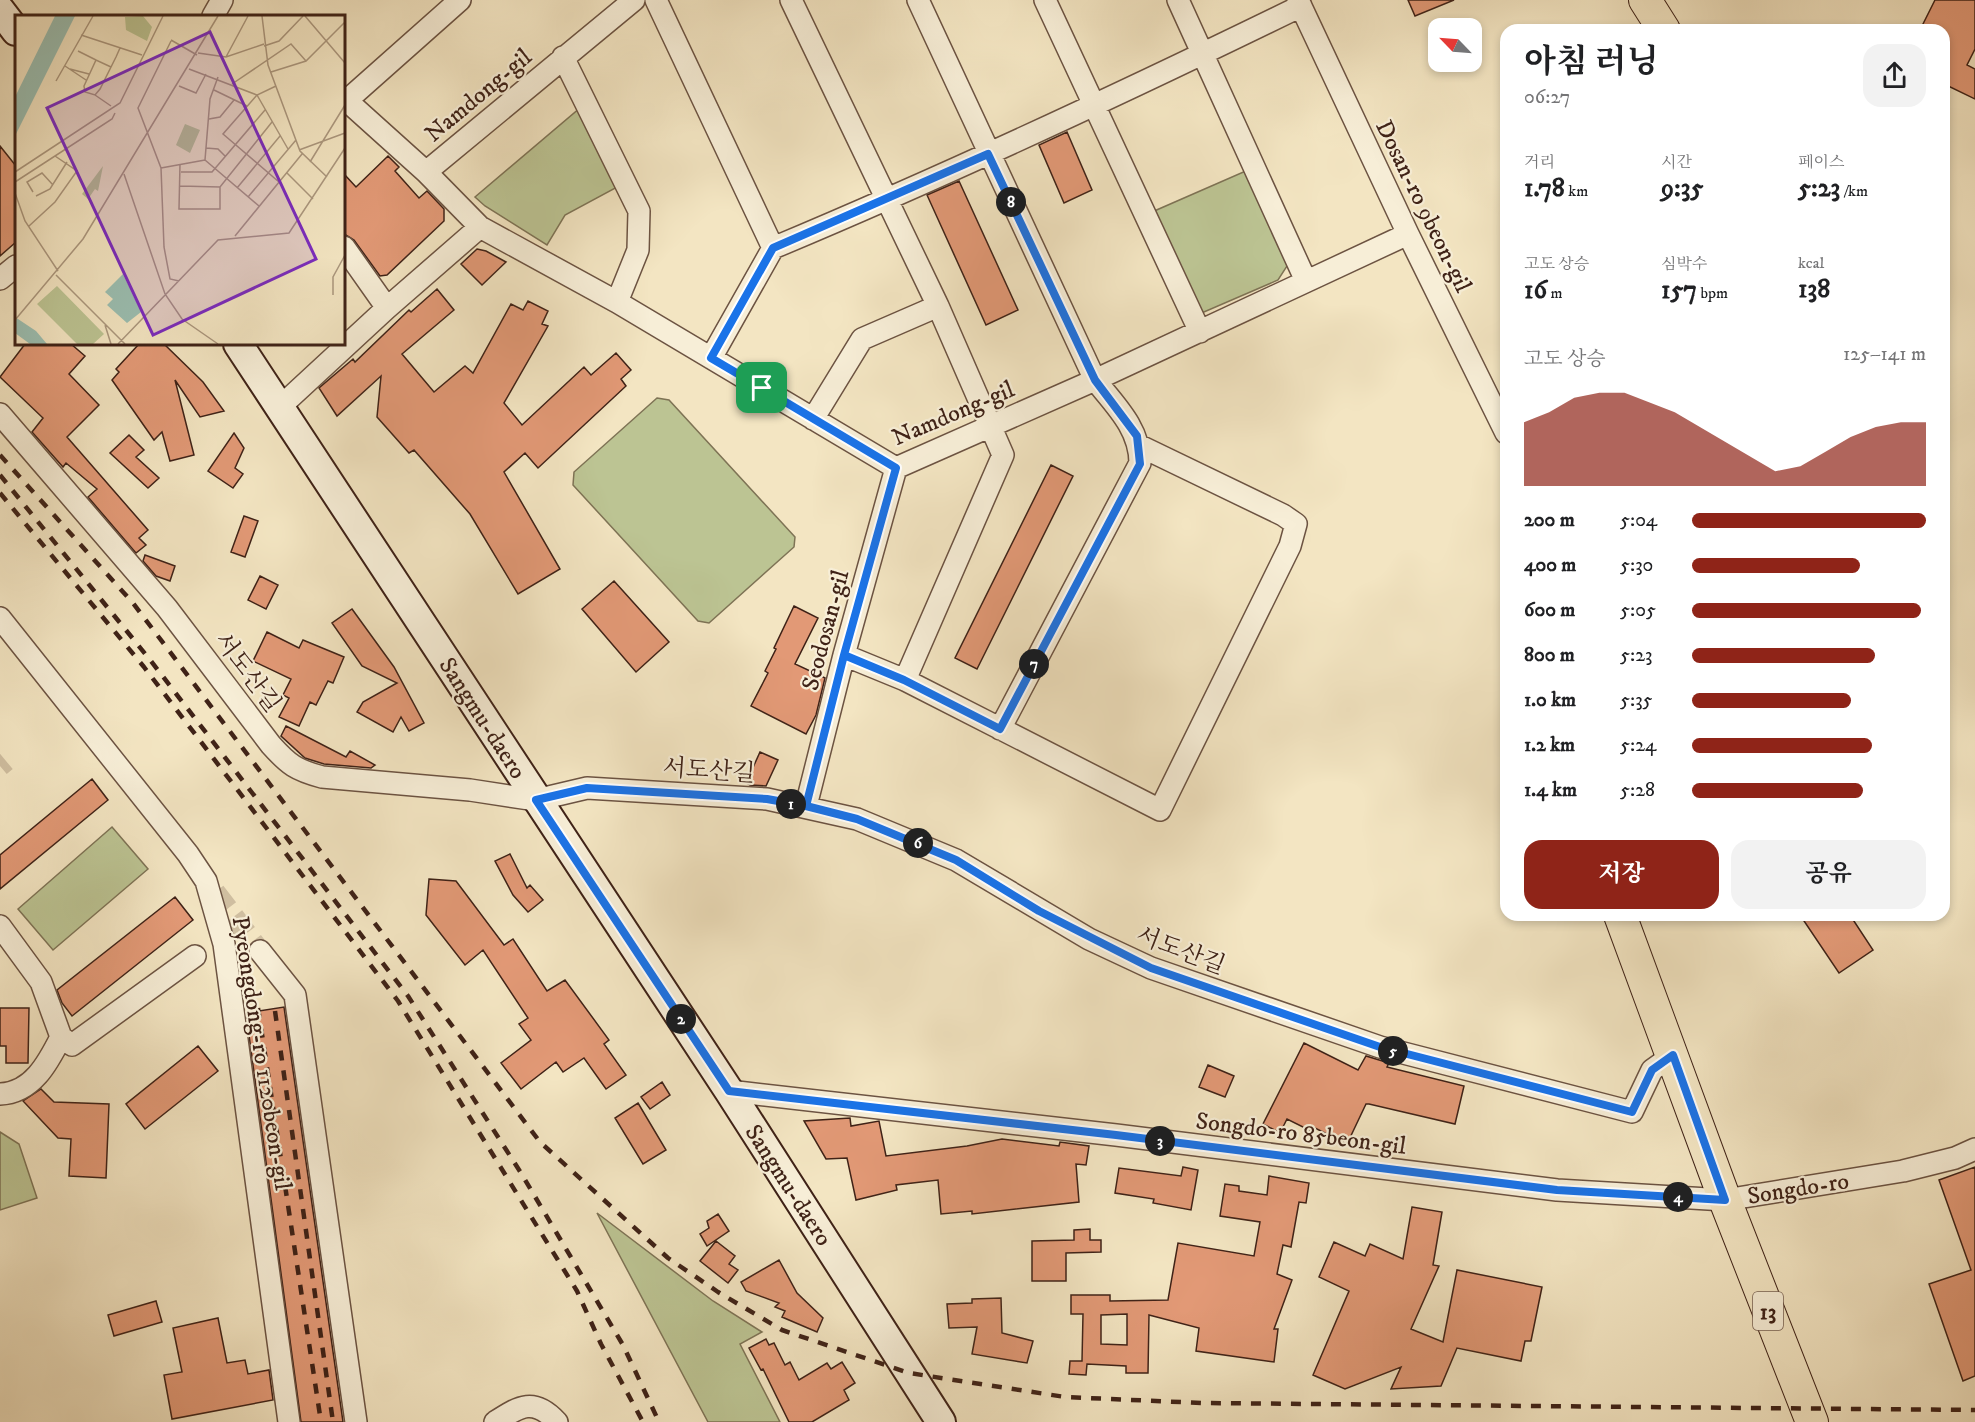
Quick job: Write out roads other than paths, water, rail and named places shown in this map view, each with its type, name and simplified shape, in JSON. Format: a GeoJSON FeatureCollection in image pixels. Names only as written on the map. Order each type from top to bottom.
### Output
{"type":"FeatureCollection","features":[{"type":"Feature","properties":{"kind":"main road"},"geometry":{"type":"LineString","coordinates":[[1645,0],[1660,24]]}},
{"type":"Feature","properties":{"kind":"main road"},"geometry":{"type":"LineString","coordinates":[[0,10],[15,30]]}},
{"type":"Feature","properties":{"kind":"main road","name":"Sangmu-daero"},"geometry":{"type":"LineString","coordinates":[[239,345],[281,406],[536,800],[729,1091],[941,1422]]}},
{"type":"Feature","properties":{"kind":"main road","name":"Songdo-ro"},"geometry":{"type":"LineString","coordinates":[[1622,921],[1725,1200],[1812,1422]]}},
{"type":"Feature","properties":{"kind":"street"},"geometry":{"type":"LineString","coordinates":[[214,15],[222,0]]}},
{"type":"Feature","properties":{"kind":"street"},"geometry":{"type":"LineString","coordinates":[[345,101],[441,7],[459,0]]}},
{"type":"Feature","properties":{"kind":"street","name":"Namdong-gil"},"geometry":{"type":"LineString","coordinates":[[426,172],[634,0]]}},
{"type":"Feature","properties":{"kind":"street"},"geometry":{"type":"LineString","coordinates":[[656,0],[773,248]]}},
{"type":"Feature","properties":{"kind":"street"},"geometry":{"type":"LineString","coordinates":[[791,0],[938,306],[1003,455],[904,680]]}},
{"type":"Feature","properties":{"kind":"street"},"geometry":{"type":"LineString","coordinates":[[918,0],[1095,380],[1125,417],[1137,436],[1138,444],[1140,464],[1000,729]]}},
{"type":"Feature","properties":{"kind":"street"},"geometry":{"type":"LineString","coordinates":[[1045,0],[1200,332]]}},
{"type":"Feature","properties":{"kind":"street"},"geometry":{"type":"LineString","coordinates":[[1178,0],[1306,281]]}},
{"type":"Feature","properties":{"kind":"street"},"geometry":{"type":"LineString","coordinates":[[711,358],[773,248],[888,200],[1093,106],[1204,54],[1300,3]]}},
{"type":"Feature","properties":{"kind":"street","name":"Dosan-ro 9beon-gil"},"geometry":{"type":"LineString","coordinates":[[1300,3],[1408,234],[1500,421]]}},
{"type":"Feature","properties":{"kind":"street","name":"Namdong-gil"},"geometry":{"type":"LineString","coordinates":[[563,57],[639,211],[638,250],[617,302]]}},
{"type":"Feature","properties":{"kind":"street","name":"Namdong-gil"},"geometry":{"type":"LineString","coordinates":[[345,101],[426,172],[480,227],[617,302],[896,468],[1095,380],[1408,234]]}},
{"type":"Feature","properties":{"kind":"street"},"geometry":{"type":"LineString","coordinates":[[281,406],[387,308],[480,227]]}},
{"type":"Feature","properties":{"kind":"street"},"geometry":{"type":"LineString","coordinates":[[345,248],[387,308]]}},
{"type":"Feature","properties":{"kind":"street"},"geometry":{"type":"LineString","coordinates":[[0,279],[15,267]]}},
{"type":"Feature","properties":{"kind":"street"},"geometry":{"type":"LineString","coordinates":[[813,419],[862,339],[938,306]]}},
{"type":"Feature","properties":{"kind":"street","name":"서도산길"},"geometry":{"type":"LineString","coordinates":[[0,414],[166,608],[290,766],[322,777],[470,790],[536,800],[587,788],[767,799],[806,806],[857,819],[956,860],[1069,928],[1151,968],[1380,1047],[1632,1112],[1652,1070],[1673,1055]]}},
{"type":"Feature","properties":{"kind":"street"},"geometry":{"type":"LineString","coordinates":[[844,655],[904,680],[1160,810],[1290,546],[1296,524],[1283,515],[1138,444]]}},
{"type":"Feature","properties":{"kind":"street","name":"Seodosan-gil"},"geometry":{"type":"LineString","coordinates":[[806,806],[844,655],[896,468]]}},
{"type":"Feature","properties":{"kind":"street","name":"Pyeongdong-ro 1120beon-gil"},"geometry":{"type":"LineString","coordinates":[[0,618],[148,801],[210,887],[224,944],[289,1422]]}},
{"type":"Feature","properties":{"kind":"street"},"geometry":{"type":"LineString","coordinates":[[0,926],[41,982],[61,1038],[72,1045],[195,956]]}},
{"type":"Feature","properties":{"kind":"street"},"geometry":{"type":"LineString","coordinates":[[260,951],[296,995],[356,1422]]}},
{"type":"Feature","properties":{"kind":"street"},"geometry":{"type":"LineString","coordinates":[[0,1094],[9,1094],[31,1084],[50,1061],[61,1038]]}},
{"type":"Feature","properties":{"kind":"street","name":"Songdo-ro 85beon-gil"},"geometry":{"type":"LineString","coordinates":[[729,1091],[1116,1135],[1557,1190],[1725,1200]]}},
{"type":"Feature","properties":{"kind":"street","name":"Songdo-ro"},"geometry":{"type":"LineString","coordinates":[[1725,1200],[1872,1175],[1955,1158],[1975,1149]]}},
{"type":"Feature","properties":{"kind":"street"},"geometry":{"type":"LineString","coordinates":[[495,1422],[521,1406],[531,1406],[549,1414],[557,1422]]}},
{"type":"Feature","properties":{"kind":"tunnel"},"geometry":{"type":"LineString","coordinates":[[0,766],[6,761]]}},
{"type":"Feature","properties":{"kind":"tunnel"},"geometry":{"type":"LineString","coordinates":[[215,892],[260,951]]}},
{"type":"Feature","properties":{"kind":"railway"},"geometry":{"type":"LineString","coordinates":[[0,455],[133,603],[540,1142],[668,1258],[718,1292],[782,1330],[909,1373],[1065,1397],[1202,1403],[1975,1410]]}},
{"type":"Feature","properties":{"kind":"railway"},"geometry":{"type":"LineString","coordinates":[[0,475],[151,661],[408,996],[521,1173],[623,1345],[659,1422]]}},
{"type":"Feature","properties":{"kind":"railway"},"geometry":{"type":"LineString","coordinates":[[0,493],[144,667],[398,1001],[577,1291],[601,1344],[643,1422]]}},
{"type":"Feature","properties":{"kind":"railway"},"geometry":{"type":"LineString","coordinates":[[258,1008],[321,1422]]}},
{"type":"Feature","properties":{"kind":"railway"},"geometry":{"type":"LineString","coordinates":[[275,1011],[333,1422]]}}]}
